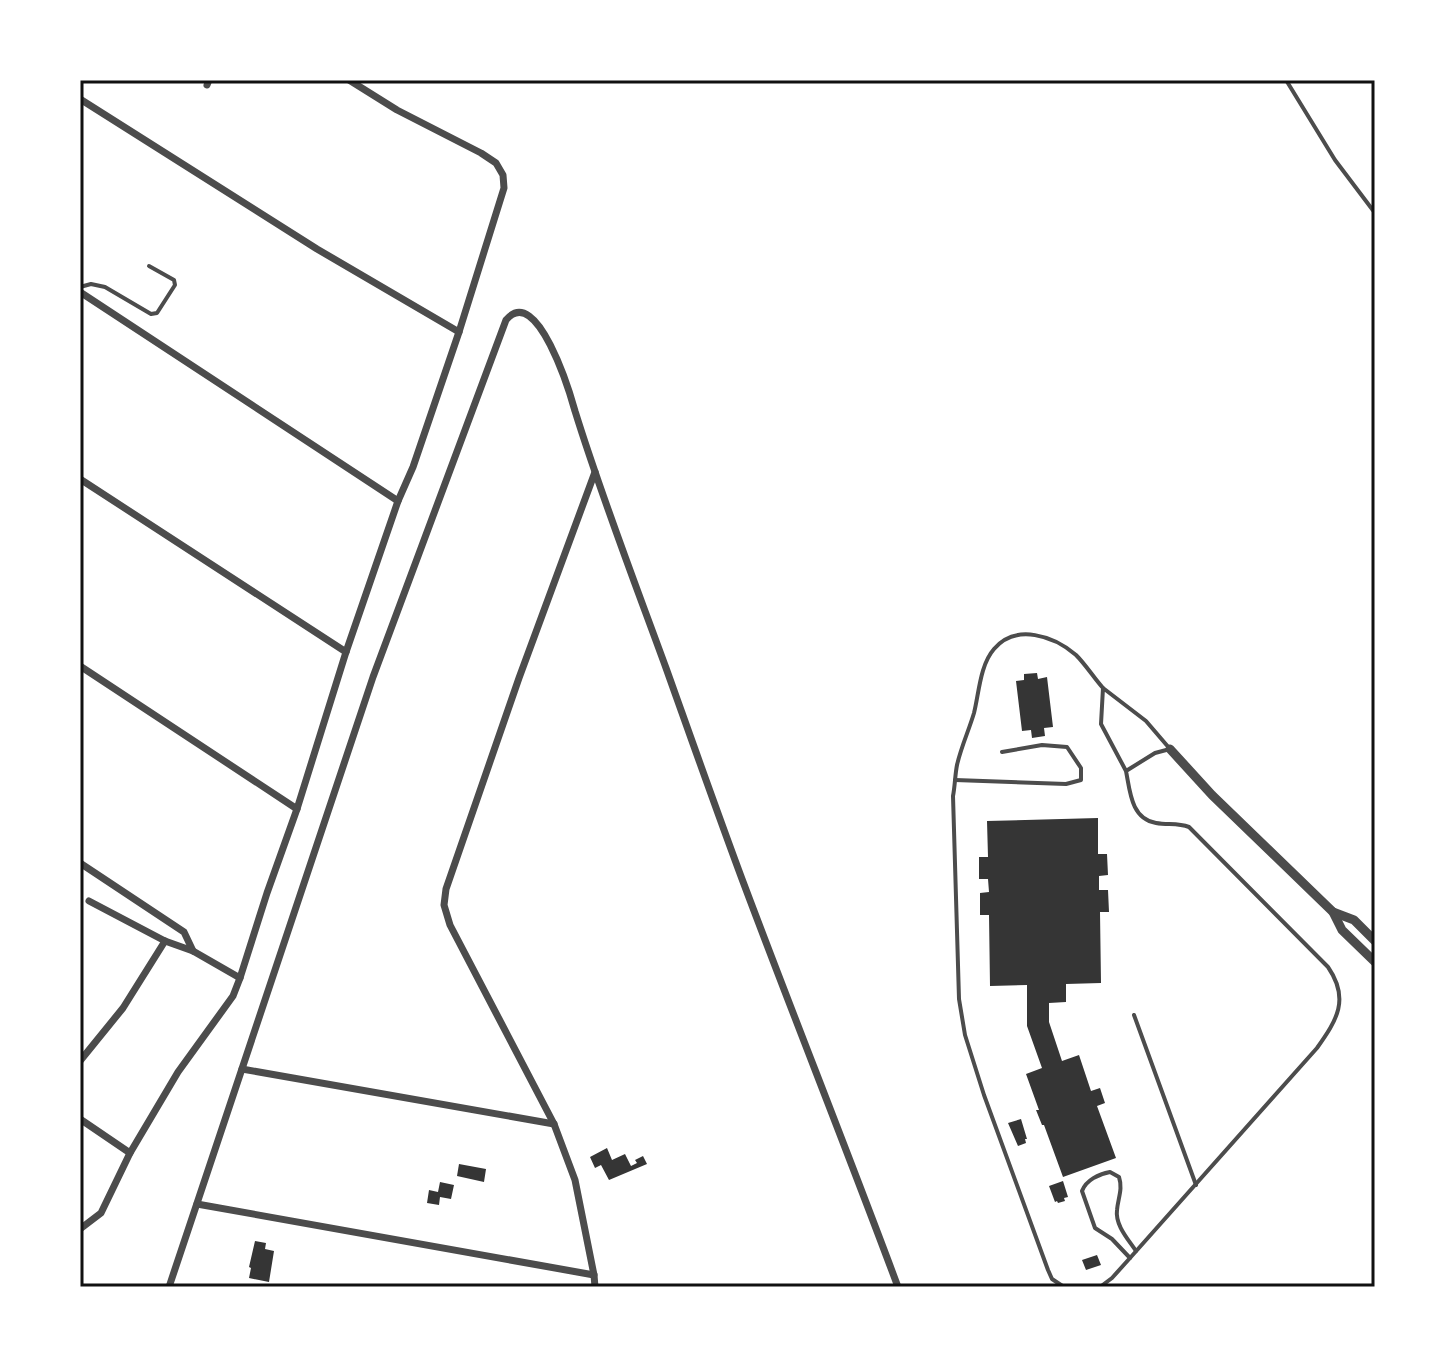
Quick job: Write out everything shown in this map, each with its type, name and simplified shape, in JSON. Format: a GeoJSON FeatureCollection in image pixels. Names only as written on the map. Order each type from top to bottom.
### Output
{"type":"FeatureCollection","features":[{"type":"Feature","properties":{"kind":"street"},"geometry":{"type":"LineString","coordinates":[[80,1229],[101,1213],[130,1153],[178,1072],[233,996],[297,809],[346,652],[459,332],[504,188],[503,175],[496,163],[397,110],[349,80]]}},
{"type":"Feature","properties":{"kind":"street"},"geometry":{"type":"LineString","coordinates":[[80,99],[317,249],[459,332]]}},
{"type":"Feature","properties":{"kind":"street"},"geometry":{"type":"LineString","coordinates":[[80,290],[398,501]]}},
{"type":"Feature","properties":{"kind":"street"},"geometry":{"type":"LineString","coordinates":[[169,1287],[373,677],[506,320],[517,313],[526,314],[537,321],[562,369],[595,472],[743,880],[898,1287]]}},
{"type":"Feature","properties":{"kind":"street"},"geometry":{"type":"LineString","coordinates":[[595,472],[519,678],[446,889],[444,905],[450,925],[554,1124],[575,1180],[595,1287]]}},
{"type":"Feature","properties":{"kind":"street"},"geometry":{"type":"LineString","coordinates":[[80,479],[346,652]]}},
{"type":"Feature","properties":{"kind":"street"},"geometry":{"type":"LineString","coordinates":[[80,666],[297,809]]}},
{"type":"Feature","properties":{"kind":"street"},"geometry":{"type":"LineString","coordinates":[[1170,749],[1212,795],[1333,912],[1342,930],[1375,962]]}},
{"type":"Feature","properties":{"kind":"street"},"geometry":{"type":"LineString","coordinates":[[80,863],[184,932],[193,951]]}},
{"type":"Feature","properties":{"kind":"street"},"geometry":{"type":"LineString","coordinates":[[89,901],[165,941],[193,951],[240,978]]}},
{"type":"Feature","properties":{"kind":"street"},"geometry":{"type":"LineString","coordinates":[[1333,912],[1354,920],[1375,941]]}},
{"type":"Feature","properties":{"kind":"street"},"geometry":{"type":"LineString","coordinates":[[80,1061],[123,1008],[165,941]]}},
{"type":"Feature","properties":{"kind":"street"},"geometry":{"type":"LineString","coordinates":[[242,1069],[554,1124]]}},
{"type":"Feature","properties":{"kind":"street"},"geometry":{"type":"LineString","coordinates":[[80,1119],[130,1153]]}},
{"type":"Feature","properties":{"kind":"street"},"geometry":{"type":"LineString","coordinates":[[197,1204],[594,1275]]}},
{"type":"Feature","properties":{"kind":"street"},"geometry":{"type":"LineString","coordinates":[[80,1219],[88,1224]]}},
{"type":"Feature","properties":{"kind":"lane"},"geometry":{"type":"LineString","coordinates":[[1286,80],[1335,160],[1375,213]]}},
{"type":"Feature","properties":{"kind":"lane"},"geometry":{"type":"LineString","coordinates":[[80,290],[91,284],[105,287],[151,314],[157,313],[175,285],[174,280],[149,266]]}},
{"type":"Feature","properties":{"kind":"lane"},"geometry":{"type":"LineString","coordinates":[[1064,1287],[1052,1279],[1048,1270],[984,1095],[965,1035],[959,999],[953,796],[957,765],[985,667],[993,650],[1008,637],[1020,633],[1055,642],[1076,655],[1103,688],[1146,721],[1170,749],[1155,753],[1126,771]]}},
{"type":"Feature","properties":{"kind":"lane"},"geometry":{"type":"LineString","coordinates":[[1100,1287],[1112,1278],[1196,1185],[1324,1038],[1339,1008],[1339,989],[1328,967],[1189,827],[1153,823],[1139,815],[1126,771],[1101,724],[1103,688]]}},
{"type":"Feature","properties":{"kind":"lane"},"geometry":{"type":"LineString","coordinates":[[955,780],[1066,784],[1081,780],[1081,768],[1067,747],[1042,745],[1002,752]]}},
{"type":"Feature","properties":{"kind":"lane"},"geometry":{"type":"LineString","coordinates":[[1134,1015],[1196,1185]]}},
{"type":"Feature","properties":{"kind":"lane"},"geometry":{"type":"LineString","coordinates":[[1130,1258],[1112,1239],[1095,1228],[1082,1191],[1086,1183],[1110,1172],[1119,1177],[1121,1183],[1116,1216],[1136,1251]]}},
{"type":"Feature","properties":{"kind":"building"},"geometry":{"type":"Polygon","coordinates":[[[1037,673],[1038,679],[1047,677],[1053,727],[1044,728],[1045,736],[1032,738],[1031,730],[1022,731],[1016,681],[1024,680],[1024,674],[1037,673]]]}},
{"type":"Feature","properties":{"kind":"building"},"geometry":{"type":"Polygon","coordinates":[[[1098,818],[1098,854],[1107,854],[1108,875],[1099,876],[1099,890],[1108,890],[1109,912],[1100,912],[1101,983],[1066,984],[1066,1002],[1049,1003],[1049,1022],[1062,1061],[1079,1055],[1091,1091],[1100,1088],[1105,1103],[1097,1106],[1116,1158],[1063,1177],[1036,1110],[1039,1110],[1026,1074],[1042,1068],[1027,1026],[1027,985],[990,986],[989,915],[980,915],[980,893],[989,892],[988,879],[979,879],[979,857],[988,857],[987,821],[1098,818]]]}},
{"type":"Feature","properties":{"kind":"building"},"geometry":{"type":"Polygon","coordinates":[[[1021,1119],[1027,1139],[1026,1143],[1018,1146],[1008,1123],[1021,1119]]]}},
{"type":"Feature","properties":{"kind":"building"},"geometry":{"type":"Polygon","coordinates":[[[607,1148],[612,1160],[625,1154],[631,1166],[643,1156],[647,1164],[609,1180],[601,1165],[595,1168],[590,1157],[607,1148]]]}},
{"type":"Feature","properties":{"kind":"building"},"geometry":{"type":"Polygon","coordinates":[[[459,1164],[486,1169],[484,1182],[457,1176],[459,1164]]]}},
{"type":"Feature","properties":{"kind":"building"},"geometry":{"type":"Polygon","coordinates":[[[1063,1181],[1068,1197],[1058,1203],[1049,1186],[1063,1181]]]}},
{"type":"Feature","properties":{"kind":"building"},"geometry":{"type":"Polygon","coordinates":[[[440,1182],[454,1185],[451,1199],[440,1197],[439,1205],[427,1203],[429,1190],[438,1192],[440,1182]]]}},
{"type":"Feature","properties":{"kind":"building"},"geometry":{"type":"Polygon","coordinates":[[[255,1241],[266,1243],[265,1249],[274,1251],[269,1282],[249,1278],[255,1241]]]}},
{"type":"Feature","properties":{"kind":"building"},"geometry":{"type":"Polygon","coordinates":[[[1097,1255],[1101,1265],[1086,1270],[1082,1260],[1097,1255]]]}}]}
